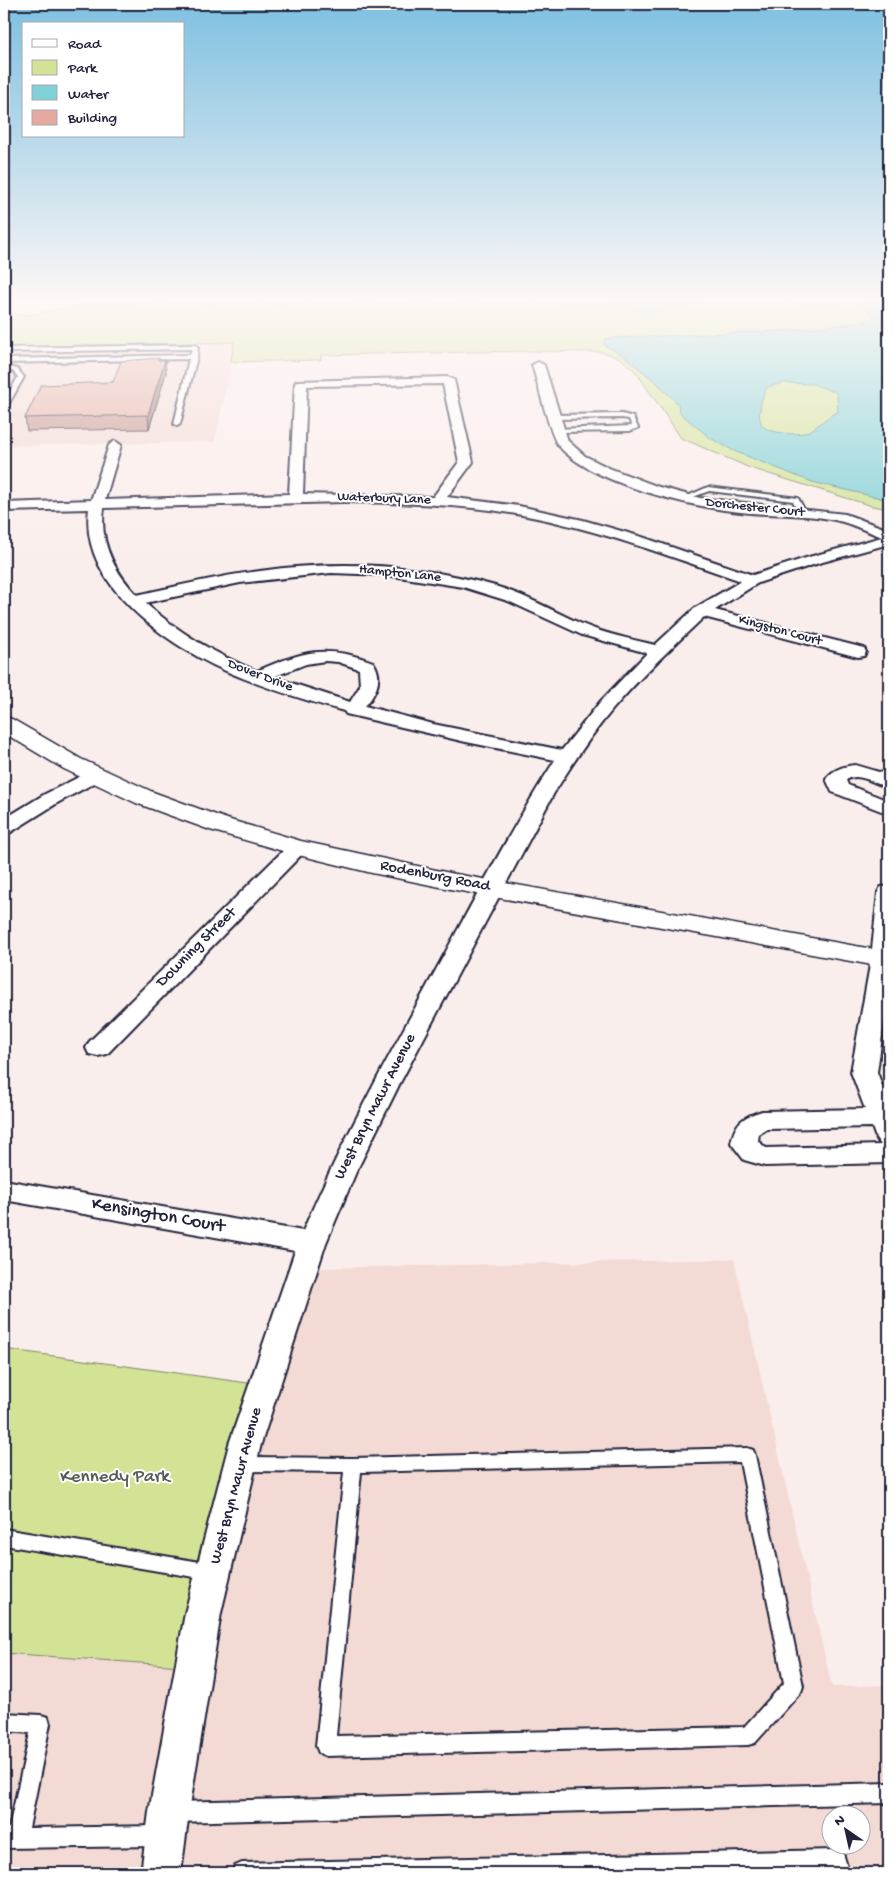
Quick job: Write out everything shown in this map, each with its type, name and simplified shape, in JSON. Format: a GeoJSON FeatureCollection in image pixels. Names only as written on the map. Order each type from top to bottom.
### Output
{"type":"FeatureCollection","features":[{"type":"Feature","properties":{"kind":"street"},"geometry":{"type":"LineString","coordinates":[[296,498],[301,390]]}},
{"type":"Feature","properties":{"kind":"street"},"geometry":{"type":"LineString","coordinates":[[438,500],[466,462],[450,390]]}},
{"type":"Feature","properties":{"kind":"street","name":"Dorchester Court"},"geometry":{"type":"LineString","coordinates":[[546,390],[562,442],[580,459],[604,471],[654,490],[686,498],[740,508],[845,518],[889,535]]}},
{"type":"Feature","properties":{"kind":"street","name":"Dover Drive"},"geometry":{"type":"LineString","coordinates":[[115,445],[97,504],[96,532],[102,553],[110,572],[132,601],[181,638],[234,668],[352,710],[419,728],[567,757]]}},
{"type":"Feature","properties":{"kind":"street","name":"Waterbury Lane"},"geometry":{"type":"LineString","coordinates":[[4,507],[296,498],[385,497],[438,500],[518,510],[582,523],[634,538],[752,580]]}},
{"type":"Feature","properties":{"kind":"street","name":"West Bryn Mawr Avenue"},"geometry":{"type":"LineString","coordinates":[[161,1873],[204,1613],[213,1572],[240,1464],[312,1243],[342,1172],[382,1092],[491,889],[544,793],[567,757],[606,706],[658,651],[701,611],[752,580],[814,560],[889,540]]}},
{"type":"Feature","properties":{"kind":"street","name":"Hampton Lane"},"geometry":{"type":"LineString","coordinates":[[132,601],[277,572],[326,569],[393,571],[451,580],[494,591],[580,628],[658,651]]}},
{"type":"Feature","properties":{"kind":"street","name":"Kingston Court"},"geometry":{"type":"LineString","coordinates":[[701,611],[858,652]]}},
{"type":"Feature","properties":{"kind":"street"},"geometry":{"type":"LineString","coordinates":[[259,678],[290,663],[307,658],[329,656],[349,658],[368,666],[371,678],[369,691],[352,710]]}},
{"type":"Feature","properties":{"kind":"street","name":"Rodenburg Road"},"geometry":{"type":"LineString","coordinates":[[4,724],[40,747],[93,776],[200,819],[297,848],[491,889],[886,960]]}},
{"type":"Feature","properties":{"kind":"street"},"geometry":{"type":"LineString","coordinates":[[889,782],[861,771],[853,771],[839,776],[836,784],[839,788],[889,808]]}},
{"type":"Feature","properties":{"kind":"street"},"geometry":{"type":"LineString","coordinates":[[5,825],[93,776]]}},
{"type":"Feature","properties":{"kind":"street","name":"Downing Street"},"geometry":{"type":"LineString","coordinates":[[98,1048],[297,848]]}},
{"type":"Feature","properties":{"kind":"street"},"geometry":{"type":"LineString","coordinates":[[889,892],[886,960],[864,1072],[886,1128],[762,1120],[747,1129],[744,1143],[753,1153],[765,1157],[889,1154]]}},
{"type":"Feature","properties":{"kind":"street","name":"Kensington Court"},"geometry":{"type":"LineString","coordinates":[[4,1190],[312,1243]]}},
{"type":"Feature","properties":{"kind":"lane"},"geometry":{"type":"LineString","coordinates":[[4,407],[14,390]]}},
{"type":"Feature","properties":{"kind":"lane"},"geometry":{"type":"LineString","coordinates":[[178,424],[186,390]]}},
{"type":"Feature","properties":{"kind":"lane"},"geometry":{"type":"LineString","coordinates":[[554,417],[622,416],[631,418],[636,427],[630,429],[558,430]]}},
{"type":"Feature","properties":{"kind":"lane"},"geometry":{"type":"LineString","coordinates":[[240,1464],[353,1465],[747,1454],[794,1686],[748,1736],[326,1746],[353,1465]]}},
{"type":"Feature","properties":{"kind":"lane"},"geometry":{"type":"LineString","coordinates":[[4,1537],[213,1572]]}},
{"type":"Feature","properties":{"kind":"lane"},"geometry":{"type":"LineString","coordinates":[[4,1722],[42,1724],[10,1839],[168,1824],[889,1793]]}},
{"type":"Feature","properties":{"kind":"lane"},"geometry":{"type":"LineString","coordinates":[[242,1873],[836,1860],[839,1873]]}},
{"type":"Feature","properties":{"kind":"shaded area"},"geometry":{"type":"Polygon","coordinates":[[[4,390],[225,390],[215,442],[4,446],[4,390]]]}},
{"type":"Feature","properties":{"kind":"shaded area"},"geometry":{"type":"Polygon","coordinates":[[[734,1259],[832,1687],[889,1685],[889,1873],[178,1873],[184,1801],[250,1456],[312,1268],[734,1259]]]}},
{"type":"Feature","properties":{"kind":"shaded area"},"geometry":{"type":"Polygon","coordinates":[[[4,1653],[181,1666],[148,1849],[146,1873],[4,1873],[4,1653]]]}},
{"type":"Feature","properties":{"kind":"green space"},"geometry":{"type":"Polygon","coordinates":[[[648,390],[889,390],[889,509],[872,506],[750,468],[681,438],[648,390]]]}},
{"type":"Feature","properties":{"kind":"green space","name":"Kennedy Park"},"geometry":{"type":"Polygon","coordinates":[[[4,1349],[255,1384],[181,1666],[4,1653],[4,1349]]]}},
{"type":"Feature","properties":{"kind":"water"},"geometry":{"type":"Polygon","coordinates":[[[664,390],[766,390],[760,411],[762,425],[775,432],[794,434],[813,429],[838,412],[837,393],[828,390],[889,390],[889,500],[812,482],[734,451],[710,438],[680,413],[678,404],[664,390]]]}},
{"type":"Feature","properties":{"kind":"building"},"geometry":{"type":"Polygon","coordinates":[[[39,390],[156,390],[148,415],[25,418],[39,390]]]}}]}
